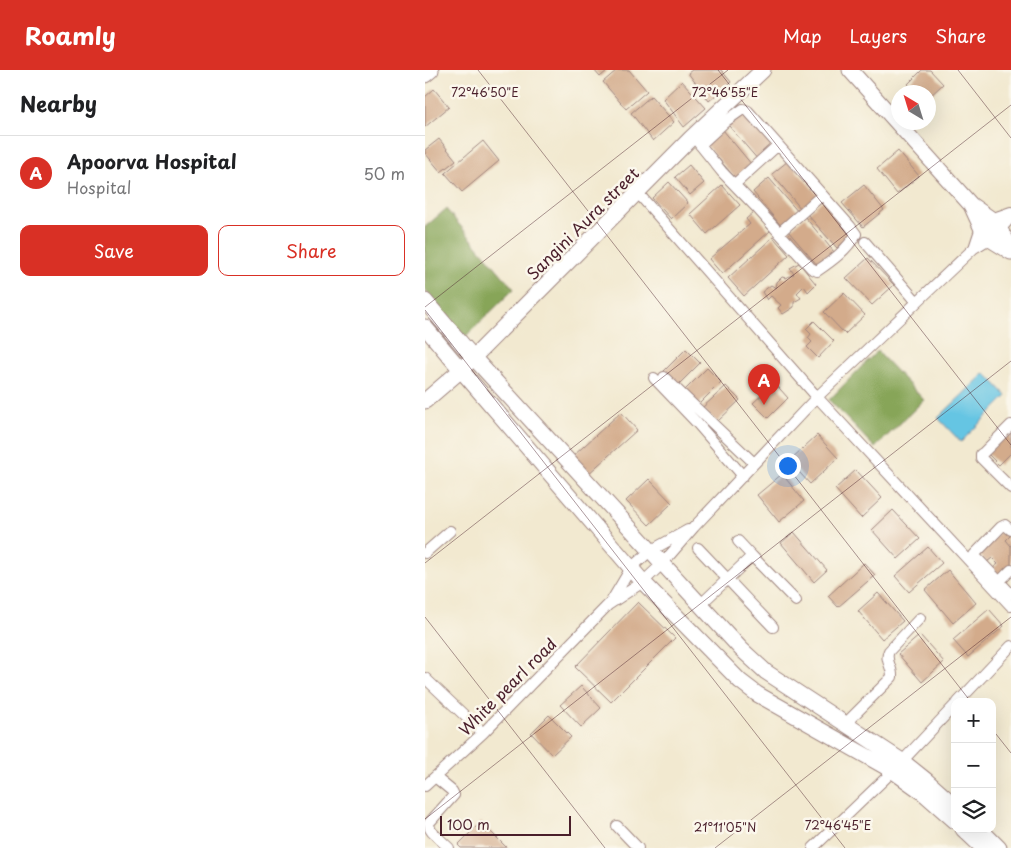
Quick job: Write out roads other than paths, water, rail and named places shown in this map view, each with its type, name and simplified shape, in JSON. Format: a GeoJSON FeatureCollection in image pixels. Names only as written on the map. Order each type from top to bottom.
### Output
{"type":"FeatureCollection","features":[{"type":"Feature","properties":{"kind":"street"},"geometry":{"type":"LineString","coordinates":[[425,75],[431,70]]}},
{"type":"Feature","properties":{"kind":"street","name":"Sangini Aura street"},"geometry":{"type":"LineString","coordinates":[[425,401],[461,370],[637,192],[722,117],[763,70]]}},
{"type":"Feature","properties":{"kind":"street"},"geometry":{"type":"LineString","coordinates":[[850,70],[1011,252]]}},
{"type":"Feature","properties":{"kind":"street"},"geometry":{"type":"LineString","coordinates":[[696,140],[722,172],[811,268],[817,271],[851,243],[856,234],[749,111],[743,109],[722,117]]}},
{"type":"Feature","properties":{"kind":"street"},"geometry":{"type":"LineString","coordinates":[[735,184],[778,145]]}},
{"type":"Feature","properties":{"kind":"street"},"geometry":{"type":"LineString","coordinates":[[637,192],[817,397],[1011,606]]}},
{"type":"Feature","properties":{"kind":"street"},"geometry":{"type":"LineString","coordinates":[[779,233],[822,195]]}},
{"type":"Feature","properties":{"kind":"street"},"geometry":{"type":"LineString","coordinates":[[609,605],[643,582],[662,564],[694,527],[817,397],[1011,212]]}},
{"type":"Feature","properties":{"kind":"street"},"geometry":{"type":"LineString","coordinates":[[974,248],[991,229],[1011,217]]}},
{"type":"Feature","properties":{"kind":"street"},"geometry":{"type":"LineString","coordinates":[[991,229],[1011,248]]}},
{"type":"Feature","properties":{"kind":"street"},"geometry":{"type":"LineString","coordinates":[[865,242],[917,302]]}},
{"type":"Feature","properties":{"kind":"street"},"geometry":{"type":"LineString","coordinates":[[425,300],[473,357],[741,649],[765,672],[845,724],[897,766],[921,791],[951,817]]}},
{"type":"Feature","properties":{"kind":"street"},"geometry":{"type":"LineString","coordinates":[[425,327],[643,582],[740,681],[757,694],[927,781],[951,802]]}},
{"type":"Feature","properties":{"kind":"street"},"geometry":{"type":"LineString","coordinates":[[743,476],[659,378],[754,464]]}},
{"type":"Feature","properties":{"kind":"street"},"geometry":{"type":"LineString","coordinates":[[1011,425],[981,456],[1011,488]]}},
{"type":"Feature","properties":{"kind":"street"},"geometry":{"type":"LineString","coordinates":[[1011,530],[1005,525],[1001,527],[974,554],[1011,594]]}},
{"type":"Feature","properties":{"kind":"street"},"geometry":{"type":"LineString","coordinates":[[609,605],[631,568],[650,551],[694,527]]}},
{"type":"Feature","properties":{"kind":"street"},"geometry":{"type":"LineString","coordinates":[[425,553],[450,531]]}},
{"type":"Feature","properties":{"kind":"street"},"geometry":{"type":"LineString","coordinates":[[738,541],[796,601]]}},
{"type":"Feature","properties":{"kind":"street"},"geometry":{"type":"LineString","coordinates":[[697,548],[773,627]]}},
{"type":"Feature","properties":{"kind":"street"},"geometry":{"type":"LineString","coordinates":[[700,605],[752,556]]}},
{"type":"Feature","properties":{"kind":"street"},"geometry":{"type":"LineString","coordinates":[[999,582],[1011,570]]}},
{"type":"Feature","properties":{"kind":"street","name":"White pearl road"},"geometry":{"type":"LineString","coordinates":[[425,786],[483,733],[609,605]]}},
{"type":"Feature","properties":{"kind":"street"},"geometry":{"type":"LineString","coordinates":[[845,724],[892,677],[893,673],[887,660],[887,654],[919,618]]}},
{"type":"Feature","properties":{"kind":"street"},"geometry":{"type":"LineString","coordinates":[[962,698],[1011,646]]}},
{"type":"Feature","properties":{"kind":"street"},"geometry":{"type":"LineString","coordinates":[[425,678],[483,733]]}},
{"type":"Feature","properties":{"kind":"street"},"geometry":{"type":"LineString","coordinates":[[813,848],[897,766],[951,709]]}},
{"type":"Feature","properties":{"kind":"street"},"geometry":{"type":"LineString","coordinates":[[435,777],[453,791],[454,795],[429,824],[432,832],[449,848]]}},
{"type":"Feature","properties":{"kind":"street"},"geometry":{"type":"LineString","coordinates":[[617,826],[638,848]]}},
{"type":"Feature","properties":{"kind":"street"},"geometry":{"type":"LineString","coordinates":[[967,833],[983,848]]}},
{"type":"Feature","properties":{"kind":"street"},"geometry":{"type":"LineString","coordinates":[[984,833],[999,848]]}},
{"type":"Feature","properties":{"kind":"water"},"geometry":{"type":"Polygon","coordinates":[[[985,373],[1007,396],[961,442],[938,418],[985,373]]]}},
{"type":"Feature","properties":{"kind":"place","name":"Apoorva Hospital"},"geometry":{"type":"Point","coordinates":[764,405]}}]}
